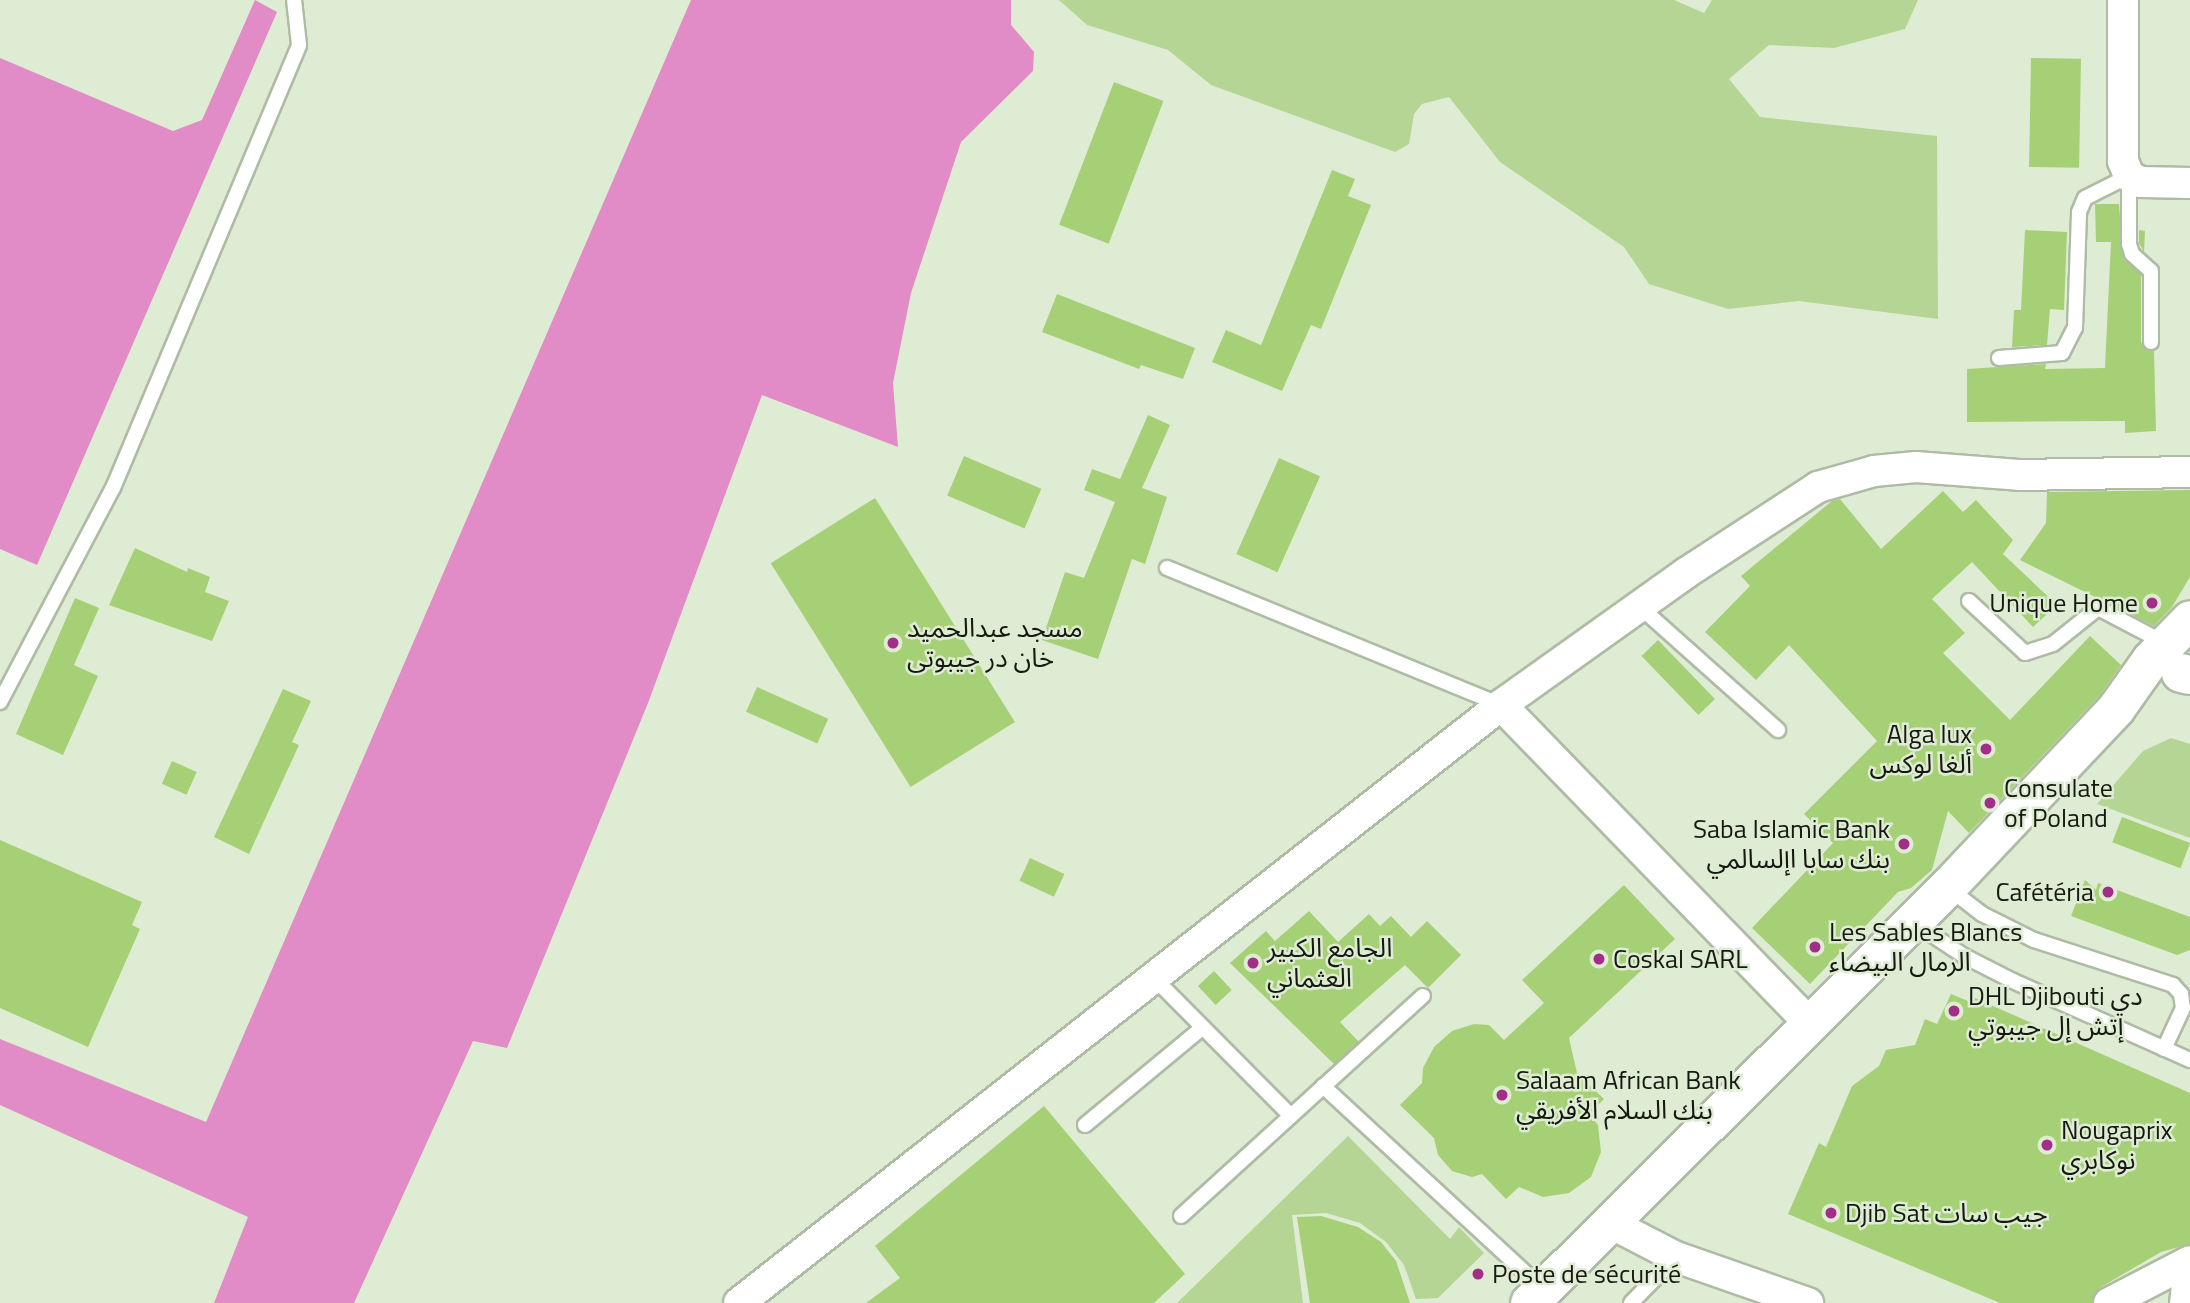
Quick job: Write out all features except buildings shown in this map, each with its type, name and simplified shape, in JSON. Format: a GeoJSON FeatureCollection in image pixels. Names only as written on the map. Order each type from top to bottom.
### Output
{"type":"FeatureCollection","features":[{"type":"Feature","properties":{"kind":"street"},"geometry":{"type":"LineString","coordinates":[[2123,0],[2123,161],[2129,176],[2141,182],[2190,183]]}},
{"type":"Feature","properties":{"kind":"street"},"geometry":{"type":"LineString","coordinates":[[739,1303],[1501,705],[1818,487],[1874,471],[1916,467],[2019,475],[2190,472]]}},
{"type":"Feature","properties":{"kind":"street"},"geometry":{"type":"LineString","coordinates":[[1536,1296],[1612,1224],[1913,922],[2116,708],[2183,656]]}},
{"type":"Feature","properties":{"kind":"street"},"geometry":{"type":"LineString","coordinates":[[1501,705],[1811,1025]]}},
{"type":"Feature","properties":{"kind":"street"},"geometry":{"type":"LineString","coordinates":[[1612,1224],[1676,1257],[1808,1303]]}},
{"type":"Feature","properties":{"kind":"street"},"geometry":{"type":"LineString","coordinates":[[2109,1303],[2189,1262]]}},
{"type":"Feature","properties":{"kind":"street"},"geometry":{"type":"LineString","coordinates":[[2185,1303],[2189,1262]]}},
{"type":"Feature","properties":{"kind":"lane"},"geometry":{"type":"LineString","coordinates":[[0,702],[113,488],[299,45],[294,0]]}},
{"type":"Feature","properties":{"kind":"lane"},"geometry":{"type":"LineString","coordinates":[[1999,358],[2062,354],[2076,328],[2078,212],[2085,198],[2129,176],[2129,244],[2132,254],[2151,271],[2151,342]]}},
{"type":"Feature","properties":{"kind":"lane"},"geometry":{"type":"LineString","coordinates":[[1167,568],[1501,705]]}},
{"type":"Feature","properties":{"kind":"lane"},"geometry":{"type":"LineString","coordinates":[[1969,601],[2025,653],[2053,644],[2098,608],[2183,656]]}},
{"type":"Feature","properties":{"kind":"lane"},"geometry":{"type":"LineString","coordinates":[[1640,607],[1778,730]]}},
{"type":"Feature","properties":{"kind":"lane"},"geometry":{"type":"LineString","coordinates":[[1947,887],[1982,914],[2034,940],[2173,985],[2181,994],[2183,1008],[2164,1049]]}},
{"type":"Feature","properties":{"kind":"lane"},"geometry":{"type":"LineString","coordinates":[[1913,922],[1964,956],[2190,1060]]}},
{"type":"Feature","properties":{"kind":"lane"},"geometry":{"type":"LineString","coordinates":[[1155,979],[1291,1116]]}},
{"type":"Feature","properties":{"kind":"lane"},"geometry":{"type":"LineString","coordinates":[[1181,1216],[1423,996]]}},
{"type":"Feature","properties":{"kind":"lane"},"geometry":{"type":"LineString","coordinates":[[1085,1125],[1203,1027]]}},
{"type":"Feature","properties":{"kind":"lane"},"geometry":{"type":"LineString","coordinates":[[1323,1086],[1536,1296]]}},
{"type":"Feature","properties":{"kind":"lane"},"geometry":{"type":"LineString","coordinates":[[1631,1303],[1676,1257]]}},
{"type":"Feature","properties":{"kind":"green space"},"geometry":{"type":"Polygon","coordinates":[[[1059,0],[1674,0],[1704,13],[1712,0],[1918,0],[1905,29],[1834,48],[1769,45],[1729,79],[1760,117],[1937,136],[1938,319],[1799,301],[1728,309],[1649,284],[1624,247],[1500,162],[1449,97],[1422,104],[1414,114],[1409,144],[1395,152],[1211,85],[1168,50],[1087,25],[1059,0]]]}},
{"type":"Feature","properties":{"kind":"green space"},"geometry":{"type":"Polygon","coordinates":[[[2171,738],[2190,744],[2190,838],[2097,804],[2143,751],[2171,738]]]}},
{"type":"Feature","properties":{"kind":"green space"},"geometry":{"type":"Polygon","coordinates":[[[1348,1136],[1450,1239],[1459,1227],[1484,1253],[1438,1298],[1416,1299],[1404,1265],[1386,1242],[1360,1223],[1326,1213],[1292,1215],[1303,1303],[1177,1303],[1348,1136]]]}},
{"type":"Feature","properties":{"kind":"shaded area"},"geometry":{"type":"Polygon","coordinates":[[[255,0],[277,12],[37,565],[0,549],[0,58],[173,131],[202,120],[255,0]]]}},
{"type":"Feature","properties":{"kind":"shaded area"},"geometry":{"type":"Polygon","coordinates":[[[691,0],[1011,0],[1011,25],[1034,52],[1033,71],[961,142],[911,293],[893,383],[898,447],[762,395],[648,703],[507,1048],[473,1041],[354,1303],[214,1303],[248,1217],[0,1105],[0,1039],[206,1122],[691,0]]]}},
{"type":"Feature","properties":{"kind":"place","name":"Unique Home"},"geometry":{"type":"Point","coordinates":[2152,603]}},
{"type":"Feature","properties":{"kind":"place","name":"مسجد عبدالحمید خان در جیبوتی"},"geometry":{"type":"Point","coordinates":[893,643]}},
{"type":"Feature","properties":{"kind":"place","name":"Alga lux ألغا لوكس"},"geometry":{"type":"Point","coordinates":[1986,749]}},
{"type":"Feature","properties":{"kind":"place","name":"Consulate of Poland"},"geometry":{"type":"Point","coordinates":[1990,803]}},
{"type":"Feature","properties":{"kind":"place","name":"Saba Islamic Bank بنك سابا اإلسالمي"},"geometry":{"type":"Point","coordinates":[1904,844]}},
{"type":"Feature","properties":{"kind":"place","name":"Cafétéria"},"geometry":{"type":"Point","coordinates":[2108,892]}},
{"type":"Feature","properties":{"kind":"place","name":"Les Sables Blancs الرمال البيضاء"},"geometry":{"type":"Point","coordinates":[1815,947]}},
{"type":"Feature","properties":{"kind":"place","name":"Coskal SARL"},"geometry":{"type":"Point","coordinates":[1599,959]}},
{"type":"Feature","properties":{"kind":"place","name":"الجامع الكبير العثماني"},"geometry":{"type":"Point","coordinates":[1253,963]}},
{"type":"Feature","properties":{"kind":"place","name":"DHL Djibouti دي إتش إل جيبوتي"},"geometry":{"type":"Point","coordinates":[1954,1011]}},
{"type":"Feature","properties":{"kind":"place","name":"Salaam African Bank بنك السلام الأفريقي"},"geometry":{"type":"Point","coordinates":[1502,1095]}},
{"type":"Feature","properties":{"kind":"place","name":"Nougaprix نوكابري"},"geometry":{"type":"Point","coordinates":[2047,1145]}},
{"type":"Feature","properties":{"kind":"place","name":"Djib Sat جيب سات"},"geometry":{"type":"Point","coordinates":[1831,1213]}},
{"type":"Feature","properties":{"kind":"place","name":"Poste de sécurité"},"geometry":{"type":"Point","coordinates":[1478,1274]}}]}
